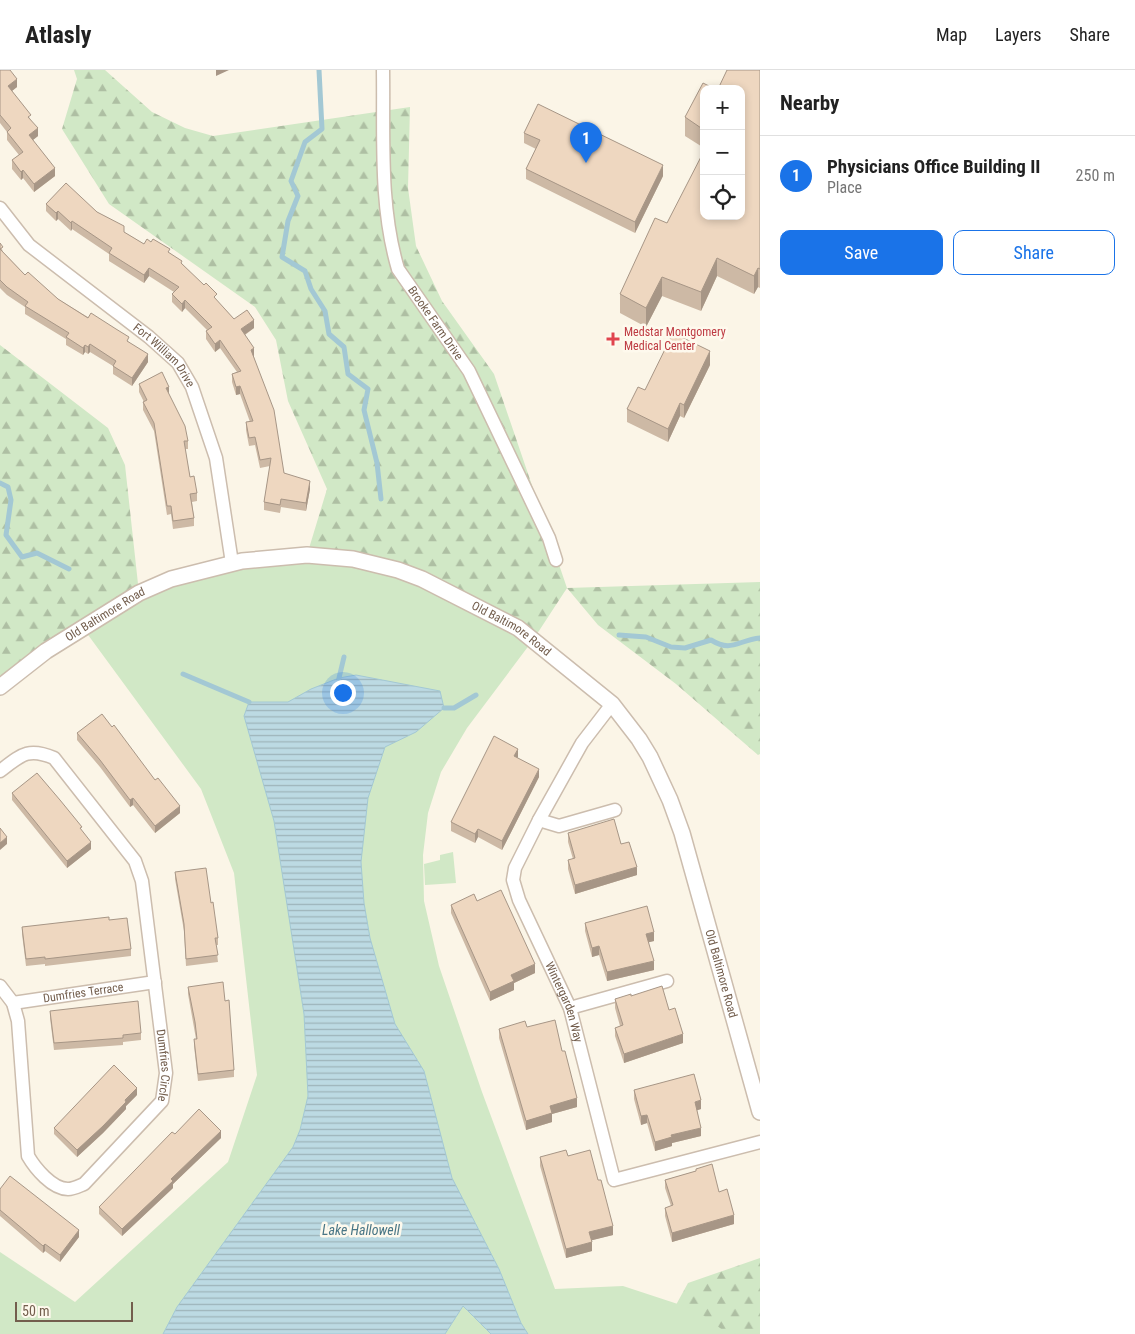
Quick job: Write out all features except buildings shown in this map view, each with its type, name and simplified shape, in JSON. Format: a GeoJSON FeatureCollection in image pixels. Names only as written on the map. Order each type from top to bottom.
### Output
{"type":"FeatureCollection","features":[{"type":"Feature","properties":{"kind":"street","name":"Brooke Farm Drive"},"geometry":{"type":"LineString","coordinates":[[383,70],[384,184],[392,250],[398,270],[469,371],[549,538],[556,560]]}},
{"type":"Feature","properties":{"kind":"street","name":"Fort William Drive"},"geometry":{"type":"LineString","coordinates":[[0,208],[29,245],[149,337],[178,362],[192,387],[216,458],[232,563]]}},
{"type":"Feature","properties":{"kind":"street","name":"Old Baltimore Road"},"geometry":{"type":"LineString","coordinates":[[0,688],[46,651],[139,593],[171,579],[232,563],[307,555],[353,559],[406,573],[454,593],[518,628],[612,704],[639,739],[670,800],[706,914],[760,1112]]}},
{"type":"Feature","properties":{"kind":"street","name":"Wintergarden Way"},"geometry":{"type":"LineString","coordinates":[[612,704],[582,742],[515,868],[513,880],[519,900],[570,1008],[614,1180],[760,1142]]}},
{"type":"Feature","properties":{"kind":"street","name":"Dumfries Circle"},"geometry":{"type":"LineString","coordinates":[[0,771],[26,753],[39,751],[54,758],[135,861],[142,881],[166,1073],[162,1101],[84,1184],[69,1189],[60,1188],[35,1168],[28,1156],[18,1021],[13,1003],[0,986]]}},
{"type":"Feature","properties":{"kind":"street"},"geometry":{"type":"LineString","coordinates":[[539,820],[559,826],[615,810]]}},
{"type":"Feature","properties":{"kind":"street"},"geometry":{"type":"LineString","coordinates":[[570,1008],[666,981]]}},
{"type":"Feature","properties":{"kind":"street","name":"Dumfries Terrace"},"geometry":{"type":"LineString","coordinates":[[13,1003],[154,982]]}},
{"type":"Feature","properties":{"kind":"green space"},"geometry":{"type":"Polygon","coordinates":[[[74,70],[105,70],[152,112],[185,128],[213,136],[410,107],[408,188],[416,246],[442,301],[494,374],[567,588],[533,640],[307,555],[327,489],[288,401],[276,340],[255,307],[109,204],[62,129],[77,79],[74,70]]]}},
{"type":"Feature","properties":{"kind":"green space"},"geometry":{"type":"Polygon","coordinates":[[[0,345],[108,428],[125,465],[139,593],[10,679],[0,675],[0,345]]]}},
{"type":"Feature","properties":{"kind":"green space"},"geometry":{"type":"Polygon","coordinates":[[[307,555],[398,570],[533,640],[467,728],[441,772],[428,813],[423,855],[424,901],[439,966],[482,1092],[555,1289],[623,1286],[696,1310],[728,1334],[0,1334],[0,1252],[75,1302],[228,1162],[257,1075],[234,873],[201,789],[83,628],[171,579],[307,555]]]}},
{"type":"Feature","properties":{"kind":"green space"},"geometry":{"type":"Polygon","coordinates":[[[760,582],[760,754],[758,755],[676,684],[598,625],[567,588],[760,582]]]}},
{"type":"Feature","properties":{"kind":"green space"},"geometry":{"type":"Polygon","coordinates":[[[453,852],[456,883],[425,885],[424,864],[440,860],[440,855],[453,852]]]}},
{"type":"Feature","properties":{"kind":"green space"},"geometry":{"type":"Polygon","coordinates":[[[760,1258],[760,1334],[660,1334],[688,1283],[760,1258]]]}},
{"type":"Feature","properties":{"kind":"water","name":"Lake Hallowell"},"geometry":{"type":"Polygon","coordinates":[[[356,675],[440,691],[444,708],[416,732],[385,747],[368,798],[361,862],[364,903],[370,938],[395,1024],[424,1071],[452,1178],[499,1269],[521,1323],[528,1334],[491,1334],[463,1306],[445,1334],[163,1334],[177,1307],[293,1147],[300,1130],[308,1096],[304,1014],[274,821],[244,716],[249,702],[288,702],[311,689],[339,678],[356,675]]]}},
{"type":"Feature","properties":{"kind":"waterway"},"geometry":{"type":"LineString","coordinates":[[319,70],[322,129],[305,142],[291,181],[298,196],[288,221],[282,257],[305,271],[311,289],[325,311],[329,334],[344,347],[348,374],[368,389],[364,410],[377,463],[381,499]]}},
{"type":"Feature","properties":{"kind":"waterway"},"geometry":{"type":"LineString","coordinates":[[0,483],[8,487],[11,500],[6,535],[22,557],[37,553],[69,569]]}},
{"type":"Feature","properties":{"kind":"waterway"},"geometry":{"type":"LineString","coordinates":[[619,635],[646,637],[671,647],[685,648],[711,640],[718,644],[730,646],[760,638]]}},
{"type":"Feature","properties":{"kind":"waterway"},"geometry":{"type":"LineString","coordinates":[[339,678],[344,657]]}},
{"type":"Feature","properties":{"kind":"waterway"},"geometry":{"type":"LineString","coordinates":[[183,674],[249,702]]}},
{"type":"Feature","properties":{"kind":"waterway"},"geometry":{"type":"LineString","coordinates":[[444,708],[454,708],[476,695]]}},
{"type":"Feature","properties":{"kind":"place","name":"Physicians Office Building II"},"geometry":{"type":"Point","coordinates":[586,163]}},
{"type":"Feature","properties":{"kind":"place","name":"Medstar Montgomery Medical Center"},"geometry":{"type":"Point","coordinates":[613,339]}}]}
